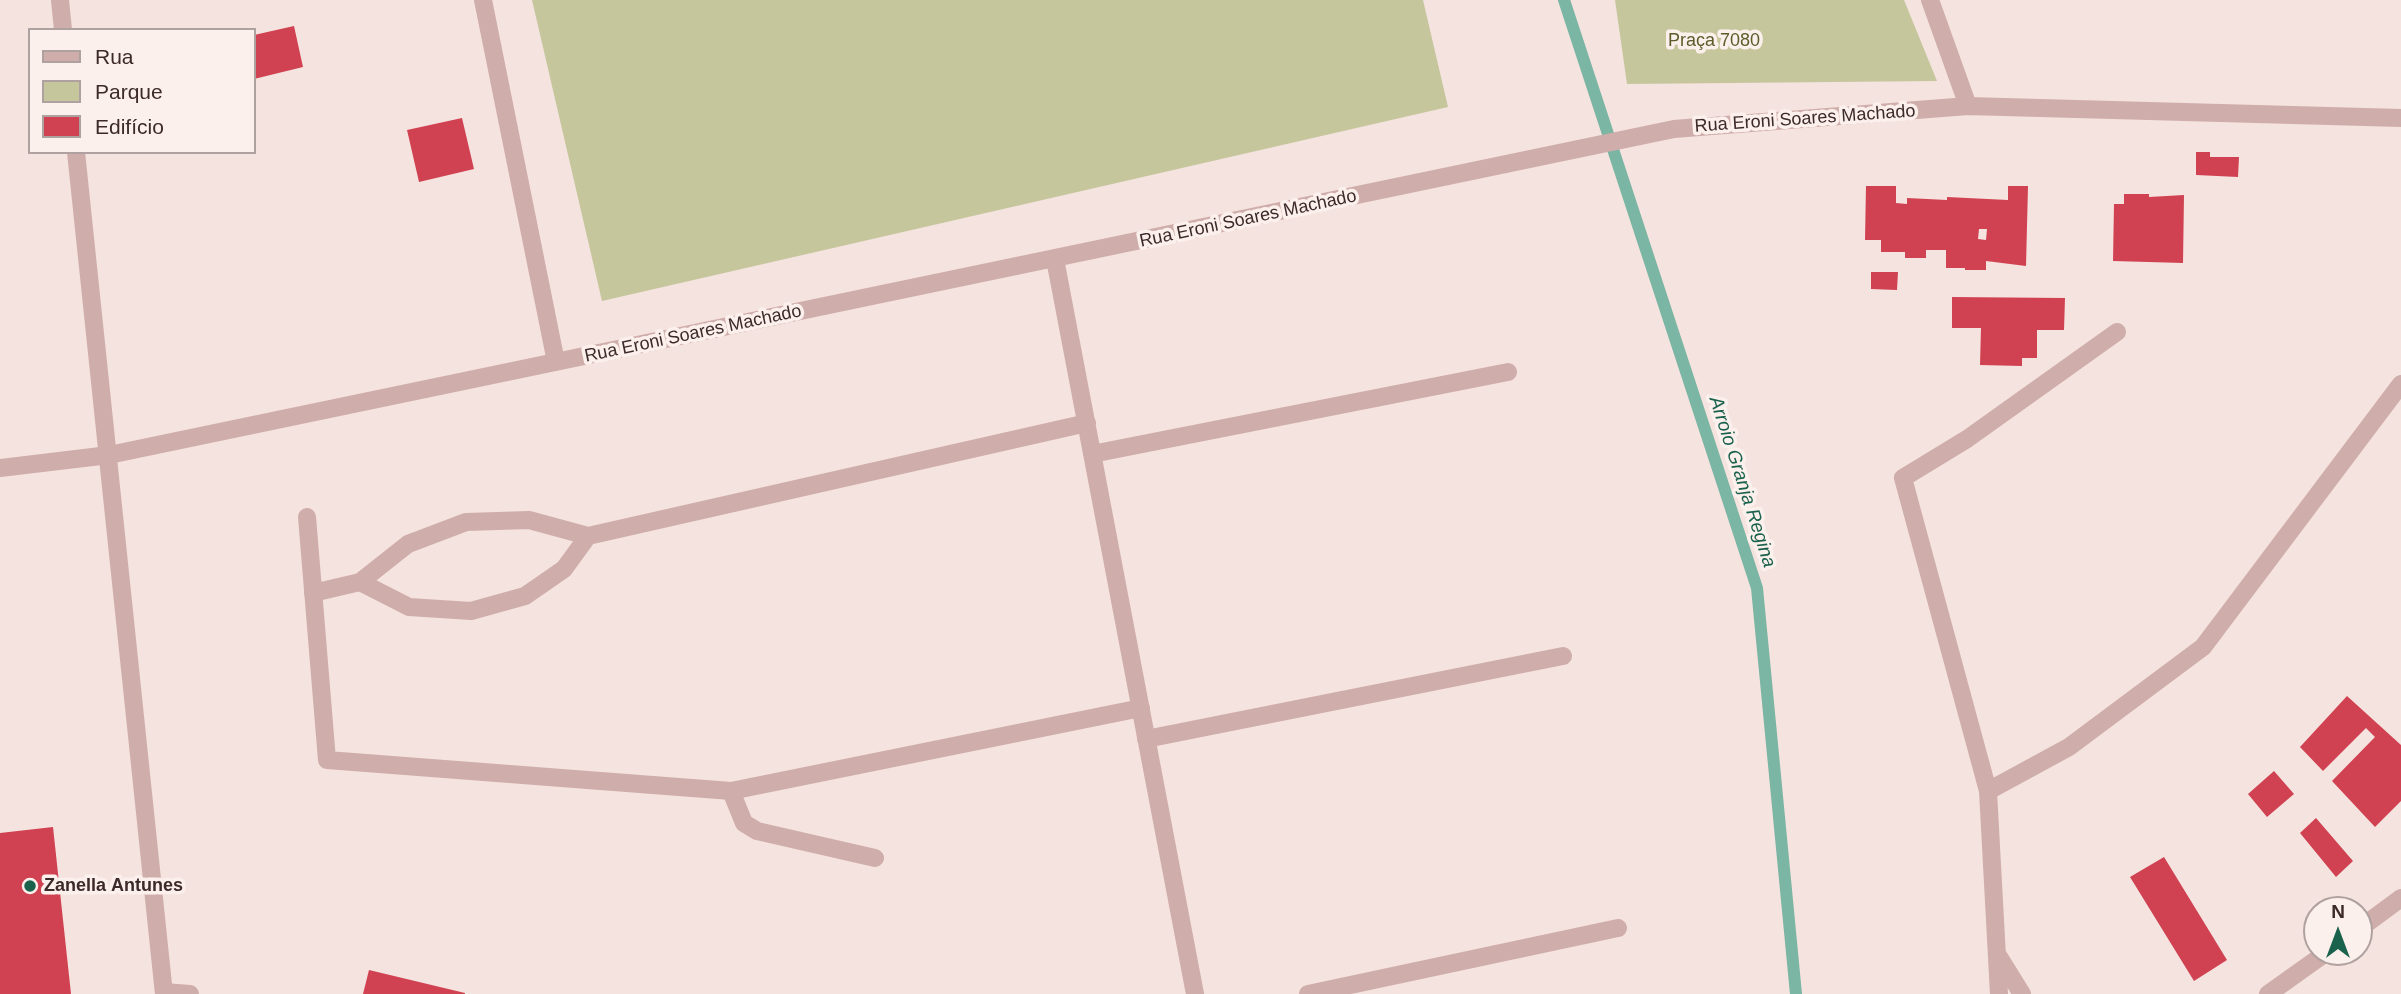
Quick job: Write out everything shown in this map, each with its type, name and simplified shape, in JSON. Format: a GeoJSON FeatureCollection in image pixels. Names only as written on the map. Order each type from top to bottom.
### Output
{"type":"FeatureCollection","features":[{"type":"Feature","properties":{"kind":"street"},"geometry":{"type":"LineString","coordinates":[[60,0],[63,28]]}},
{"type":"Feature","properties":{"kind":"street"},"geometry":{"type":"LineString","coordinates":[[483,0],[556,362]]}},
{"type":"Feature","properties":{"kind":"street"},"geometry":{"type":"LineString","coordinates":[[1930,0],[1968,106]]}},
{"type":"Feature","properties":{"kind":"street","name":"Rua Eroni Soares Machado"},"geometry":{"type":"LineString","coordinates":[[0,468],[109,455],[1674,129],[1968,106],[2401,118]]}},
{"type":"Feature","properties":{"kind":"street"},"geometry":{"type":"LineString","coordinates":[[76,154],[164,993],[190,994]]}},
{"type":"Feature","properties":{"kind":"street"},"geometry":{"type":"LineString","coordinates":[[1055,260],[1195,994]]}},
{"type":"Feature","properties":{"kind":"street"},"geometry":{"type":"LineString","coordinates":[[1998,994],[1988,791],[1903,478],[1967,439],[2118,332]]}},
{"type":"Feature","properties":{"kind":"street"},"geometry":{"type":"LineString","coordinates":[[1092,454],[1507,372]]}},
{"type":"Feature","properties":{"kind":"street"},"geometry":{"type":"LineString","coordinates":[[1988,791],[2069,747],[2203,647],[2401,384]]}},
{"type":"Feature","properties":{"kind":"street"},"geometry":{"type":"LineString","coordinates":[[313,593],[360,582],[408,544],[466,522],[529,520],[588,536],[1087,423]]}},
{"type":"Feature","properties":{"kind":"street"},"geometry":{"type":"LineString","coordinates":[[307,517],[327,760],[731,791],[1141,708]]}},
{"type":"Feature","properties":{"kind":"street"},"geometry":{"type":"LineString","coordinates":[[360,582],[409,607],[471,611],[525,596],[564,569],[588,536]]}},
{"type":"Feature","properties":{"kind":"street"},"geometry":{"type":"LineString","coordinates":[[1146,739],[1563,656]]}},
{"type":"Feature","properties":{"kind":"street"},"geometry":{"type":"LineString","coordinates":[[731,791],[744,823],[758,831],[875,858]]}},
{"type":"Feature","properties":{"kind":"street"},"geometry":{"type":"LineString","coordinates":[[2373,919],[2401,898]]}},
{"type":"Feature","properties":{"kind":"street"},"geometry":{"type":"LineString","coordinates":[[1308,994],[1618,928]]}},
{"type":"Feature","properties":{"kind":"street"},"geometry":{"type":"LineString","coordinates":[[1998,957],[2022,994]]}},
{"type":"Feature","properties":{"kind":"street"},"geometry":{"type":"LineString","coordinates":[[2268,994],[2307,966]]}},
{"type":"Feature","properties":{"kind":"green space"},"geometry":{"type":"Polygon","coordinates":[[[532,0],[1423,0],[1448,107],[602,301],[532,0]]]}},
{"type":"Feature","properties":{"kind":"green space","name":"Praça 7080"},"geometry":{"type":"Polygon","coordinates":[[[1615,0],[1904,0],[1937,81],[1627,84],[1615,0]]]}},
{"type":"Feature","properties":{"kind":"building"},"geometry":{"type":"Polygon","coordinates":[[[294,26],[303,67],[256,79],[256,35],[294,26]]]}},
{"type":"Feature","properties":{"kind":"building"},"geometry":{"type":"Polygon","coordinates":[[[462,118],[474,169],[419,182],[407,130],[462,118]]]}},
{"type":"Feature","properties":{"kind":"building"},"geometry":{"type":"Polygon","coordinates":[[[2196,152],[2210,152],[2210,157],[2239,157],[2238,177],[2196,175],[2196,152]]]}},
{"type":"Feature","properties":{"kind":"building"},"geometry":{"type":"Polygon","coordinates":[[[1866,186],[1896,186],[1896,203],[1907,204],[1907,198],[2008,200],[2008,186],[2028,186],[2026,266],[1986,261],[1986,270],[1946,268],[1946,250],[1926,250],[1926,258],[1905,258],[1905,252],[1881,252],[1881,240],[1865,240],[1866,186]],[[1979,229],[1978,239],[1986,240],[1987,229],[1979,229]]]}},
{"type":"Feature","properties":{"kind":"building"},"geometry":{"type":"Polygon","coordinates":[[[2124,194],[2149,194],[2149,197],[2184,195],[2183,263],[2113,261],[2114,204],[2124,204],[2124,194]]]}},
{"type":"Feature","properties":{"kind":"building"},"geometry":{"type":"Polygon","coordinates":[[[1871,272],[1898,272],[1897,290],[1871,289],[1871,272]]]}},
{"type":"Feature","properties":{"kind":"building"},"geometry":{"type":"Polygon","coordinates":[[[1952,297],[2065,298],[2064,330],[2037,330],[2037,358],[2022,358],[2022,366],[1980,365],[1981,328],[1952,328],[1952,297]]]}},
{"type":"Feature","properties":{"kind":"building"},"geometry":{"type":"Polygon","coordinates":[[[2347,696],[2401,745],[2401,801],[2375,827],[2332,781],[2375,737],[2366,728],[2323,771],[2300,747],[2347,696]]]}},
{"type":"Feature","properties":{"kind":"building"},"geometry":{"type":"Polygon","coordinates":[[[2274,771],[2294,794],[2267,817],[2248,794],[2274,771]]]}},
{"type":"Feature","properties":{"kind":"building"},"geometry":{"type":"Polygon","coordinates":[[[2316,818],[2353,861],[2336,877],[2300,833],[2316,818]]]}},
{"type":"Feature","properties":{"kind":"building","name":"Zanella Antunes"},"geometry":{"type":"Polygon","coordinates":[[[53,827],[71,994],[0,994],[0,833],[53,827]]]}},
{"type":"Feature","properties":{"kind":"building"},"geometry":{"type":"Polygon","coordinates":[[[2164,857],[2227,960],[2194,981],[2130,877],[2164,857]]]}},
{"type":"Feature","properties":{"kind":"building"},"geometry":{"type":"Polygon","coordinates":[[[369,970],[465,993],[465,994],[363,994],[369,970]]]}},
{"type":"Feature","properties":{"kind":"waterway","name":"Arroio Granja Regina"},"geometry":{"type":"LineString","coordinates":[[1564,0],[1757,588],[1796,994]]}},
{"type":"Feature","properties":{"kind":"place","name":"Zanella Antunes"},"geometry":{"type":"Point","coordinates":[30,886]}}]}
